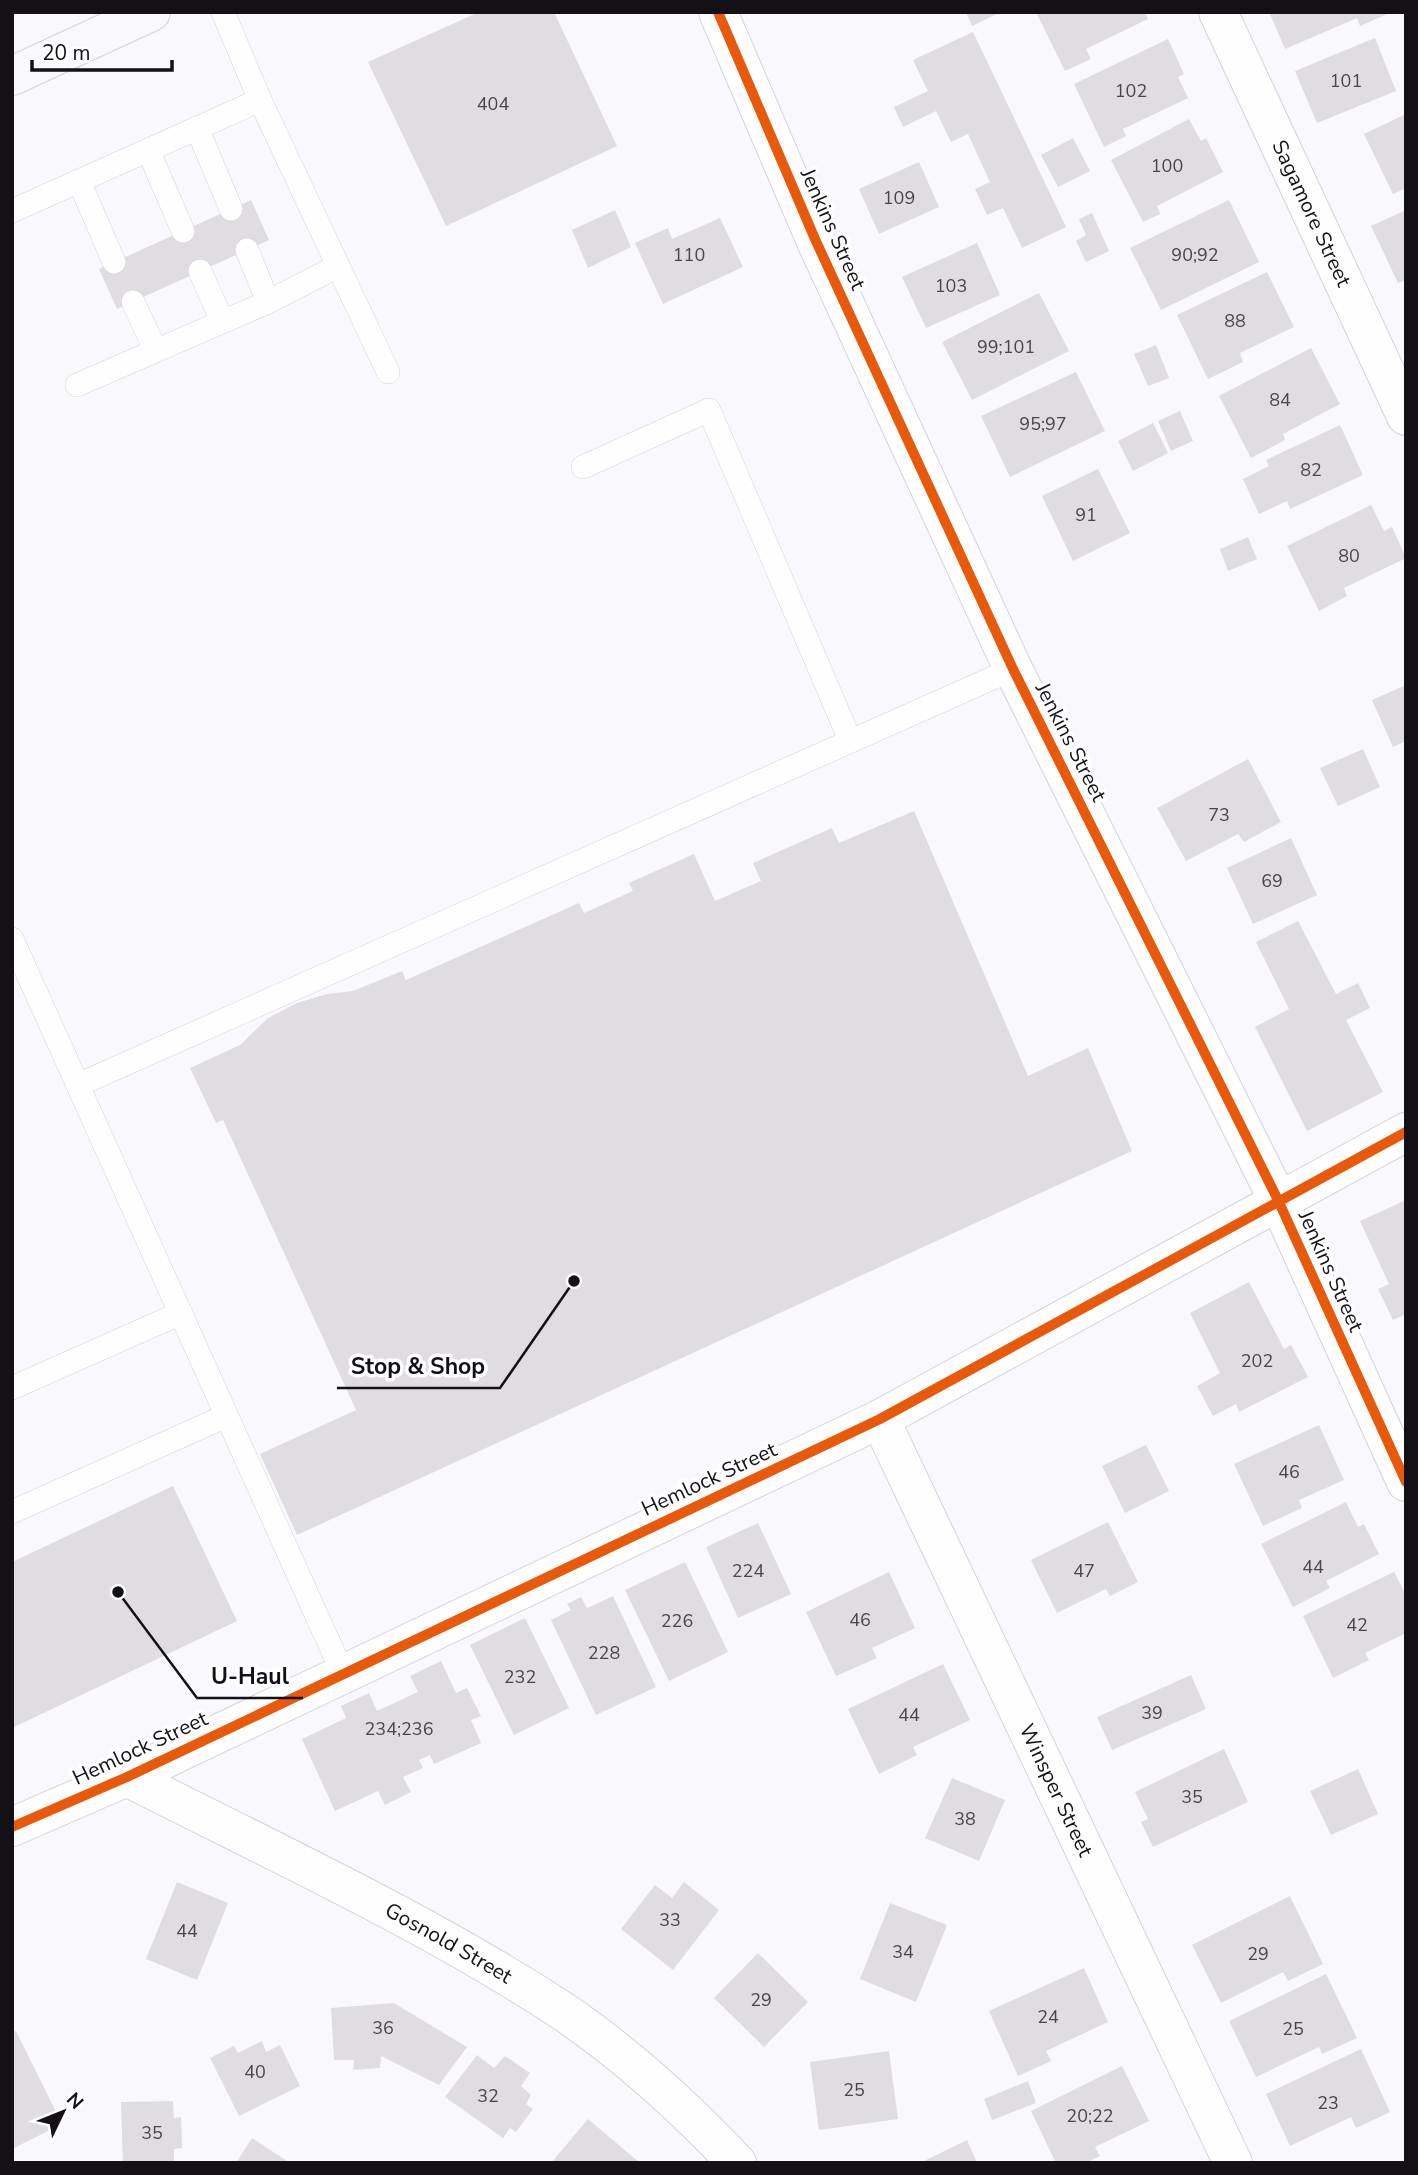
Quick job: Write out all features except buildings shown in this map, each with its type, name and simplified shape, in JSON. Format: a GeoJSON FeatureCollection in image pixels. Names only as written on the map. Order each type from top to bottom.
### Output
{"type":"FeatureCollection","features":[{"type":"Feature","properties":{"kind":"main road"},"geometry":{"type":"LineString","coordinates":[[12,76],[151,12]]}},
{"type":"Feature","properties":{"kind":"street","name":"Jenkins Street"},"geometry":{"type":"LineString","coordinates":[[718,12],[815,239],[1013,669],[1278,1200],[1406,1482]]}},
{"type":"Feature","properties":{"kind":"street","name":"Sagamore Street"},"geometry":{"type":"LineString","coordinates":[[1218,12],[1406,416]]}},
{"type":"Feature","properties":{"kind":"street","name":"Hemlock Street"},"geometry":{"type":"LineString","coordinates":[[12,1827],[127,1777],[880,1419],[1406,1132]]}},
{"type":"Feature","properties":{"kind":"street","name":"Winsper Street"},"geometry":{"type":"LineString","coordinates":[[880,1419],[1233,2163]]}},
{"type":"Feature","properties":{"kind":"street","name":"Gosnold Street"},"geometry":{"type":"LineString","coordinates":[[127,1777],[447,1943],[563,2012],[636,2068],[706,2130],[737,2163]]}},
{"type":"Feature","properties":{"kind":"lane"},"geometry":{"type":"LineString","coordinates":[[223,12],[260,100],[388,372]]}},
{"type":"Feature","properties":{"kind":"lane"},"geometry":{"type":"LineString","coordinates":[[12,211],[260,100]]}},
{"type":"Feature","properties":{"kind":"lane"},"geometry":{"type":"LineString","coordinates":[[197,128],[230,209]]}},
{"type":"Feature","properties":{"kind":"lane"},"geometry":{"type":"LineString","coordinates":[[148,150],[183,230]]}},
{"type":"Feature","properties":{"kind":"lane"},"geometry":{"type":"LineString","coordinates":[[79,181],[114,262]]}},
{"type":"Feature","properties":{"kind":"lane"},"geometry":{"type":"LineString","coordinates":[[247,250],[268,302]]}},
{"type":"Feature","properties":{"kind":"lane"},"geometry":{"type":"LineString","coordinates":[[77,385],[268,302],[338,266]]}},
{"type":"Feature","properties":{"kind":"lane"},"geometry":{"type":"LineString","coordinates":[[200,271],[222,321]]}},
{"type":"Feature","properties":{"kind":"lane"},"geometry":{"type":"LineString","coordinates":[[133,302],[155,349]]}},
{"type":"Feature","properties":{"kind":"lane"},"geometry":{"type":"LineString","coordinates":[[583,467],[709,410],[850,740]]}},
{"type":"Feature","properties":{"kind":"lane"},"geometry":{"type":"LineString","coordinates":[[78,1085],[1013,669]]}},
{"type":"Feature","properties":{"kind":"lane"},"geometry":{"type":"LineString","coordinates":[[12,939],[343,1674]]}},
{"type":"Feature","properties":{"kind":"lane"},"geometry":{"type":"LineString","coordinates":[[12,1388],[181,1313]]}},
{"type":"Feature","properties":{"kind":"lane"},"geometry":{"type":"LineString","coordinates":[[12,1512],[226,1416]]}},
{"type":"Feature","properties":{"kind":"cycle path"},"geometry":{"type":"LineString","coordinates":[[718,12],[815,239],[1013,669],[1278,1200],[1406,1482]]}},
{"type":"Feature","properties":{"kind":"cycle path"},"geometry":{"type":"LineString","coordinates":[[12,1827],[127,1777],[880,1419],[1406,1132]]}},
{"type":"Feature","properties":{"kind":"place","name":"Stop & Shop"},"geometry":{"type":"Point","coordinates":[574,1281]}},
{"type":"Feature","properties":{"kind":"place","name":"U-Haul"},"geometry":{"type":"Point","coordinates":[118,1592]}}]}
